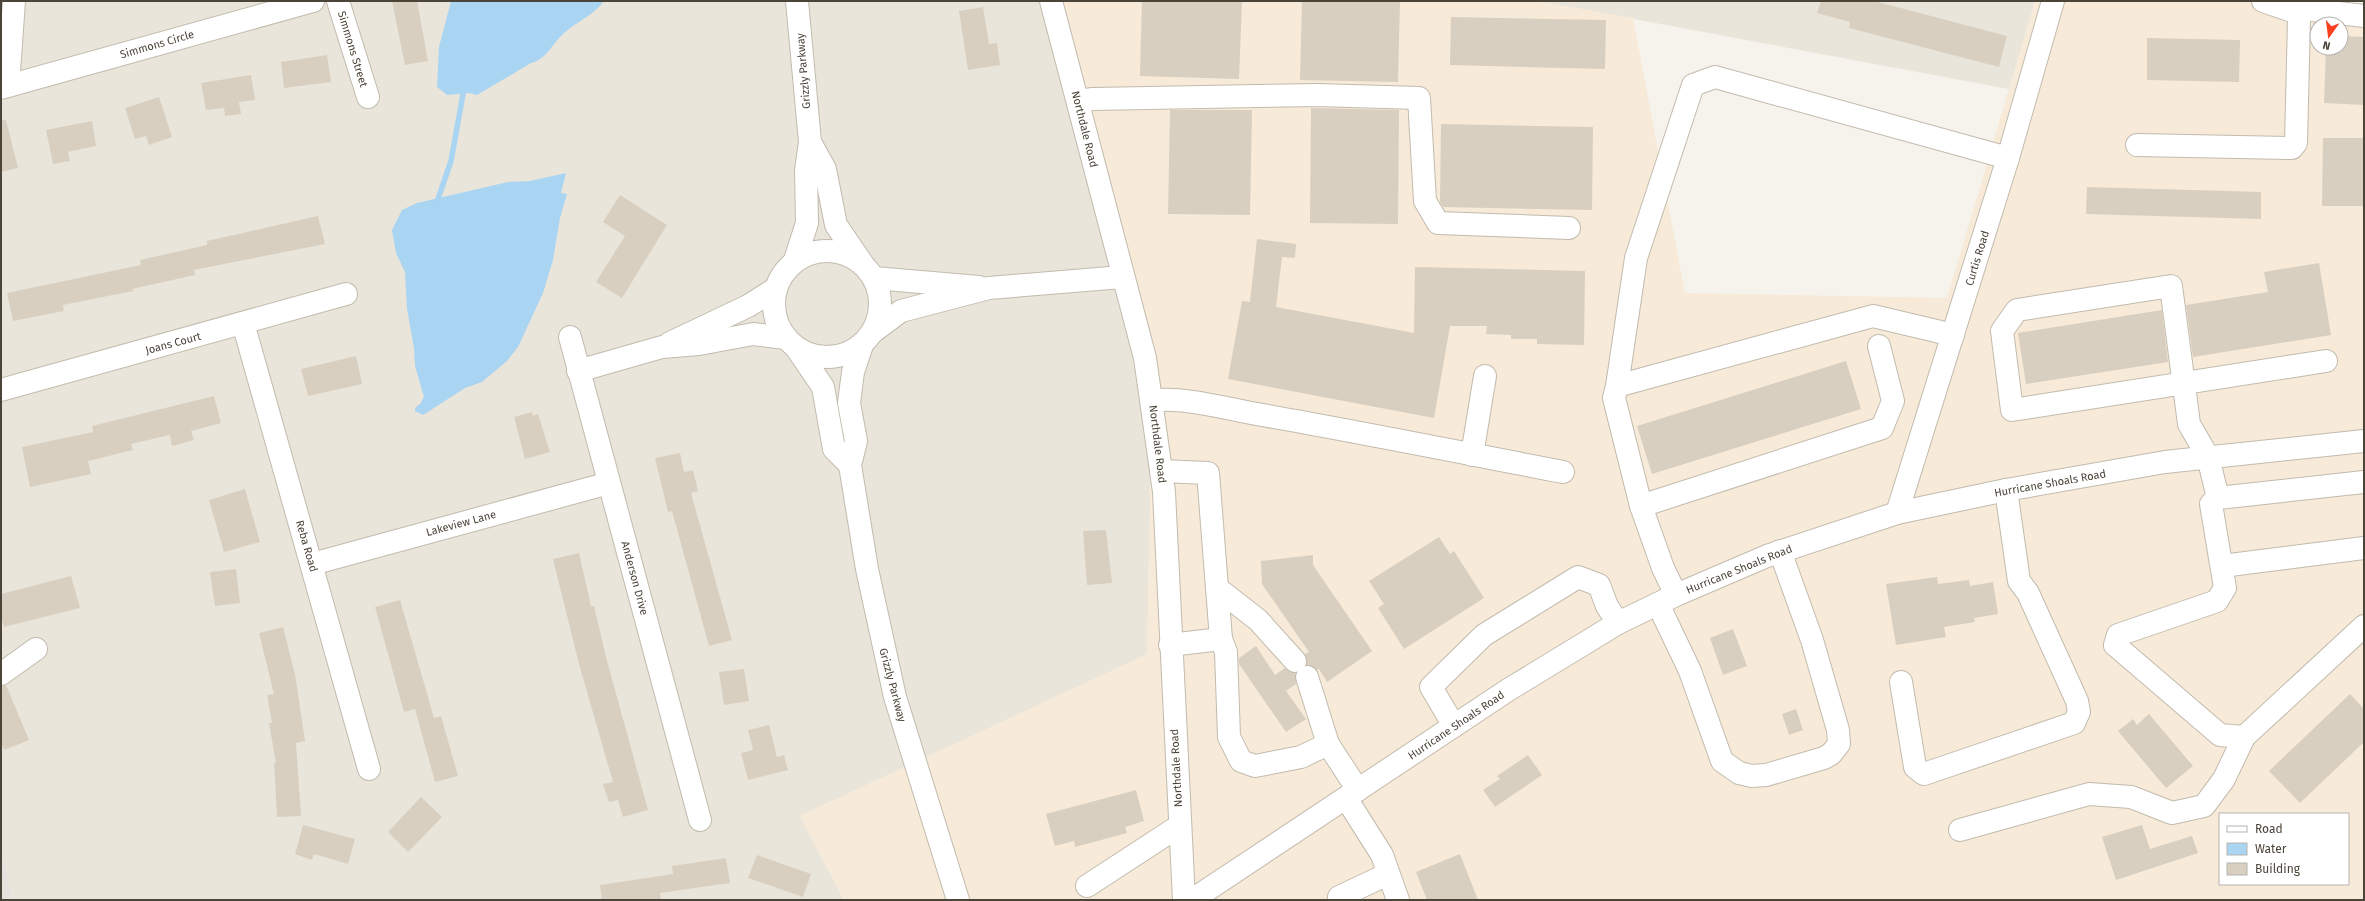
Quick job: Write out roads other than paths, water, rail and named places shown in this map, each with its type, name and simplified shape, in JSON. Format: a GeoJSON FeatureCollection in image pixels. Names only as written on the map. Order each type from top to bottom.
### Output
{"type":"FeatureCollection","features":[{"type":"Feature","properties":{"kind":"street"},"geometry":{"type":"LineString","coordinates":[[4,87],[14,1]]}},
{"type":"Feature","properties":{"kind":"street","name":"Simmons Circle"},"geometry":{"type":"LineString","coordinates":[[4,87],[313,1]]}},
{"type":"Feature","properties":{"kind":"street","name":"Simmons Street"},"geometry":{"type":"LineString","coordinates":[[338,1],[368,97]]}},
{"type":"Feature","properties":{"kind":"street","name":"Grizzly Parkway"},"geometry":{"type":"LineString","coordinates":[[795,260],[807,223],[806,170],[810,142],[797,1]]}},
{"type":"Feature","properties":{"kind":"street","name":"Northdale Road"},"geometry":{"type":"LineString","coordinates":[[1051,1],[1122,276],[1145,358],[1152,401],[1161,471],[1184,900]]}},
{"type":"Feature","properties":{"kind":"street","name":"Curtis Road"},"geometry":{"type":"LineString","coordinates":[[1897,513],[2008,158],[2053,1]]}},
{"type":"Feature","properties":{"kind":"street"},"geometry":{"type":"LineString","coordinates":[[2263,1],[2301,14]]}},
{"type":"Feature","properties":{"kind":"street"},"geometry":{"type":"LineString","coordinates":[[2137,145],[2292,148],[2296,143],[2299,19],[2301,14],[2304,9],[2364,16]]}},
{"type":"Feature","properties":{"kind":"street"},"geometry":{"type":"LineString","coordinates":[[1780,551],[1812,640],[1838,730],[1839,744],[1831,754],[1824,758],[1766,775],[1752,776],[1739,773],[1722,761],[1667,600],[1663,568],[1641,506],[1614,398],[1636,258],[1693,85],[1715,77],[2008,158]]}},
{"type":"Feature","properties":{"kind":"street"},"geometry":{"type":"LineString","coordinates":[[1078,101],[1317,95],[1419,98],[1424,201],[1438,223],[1569,228]]}},
{"type":"Feature","properties":{"kind":"street","name":"Grizzly Parkway"},"geometry":{"type":"LineString","coordinates":[[810,142],[825,169],[836,225],[868,271]]}},
{"type":"Feature","properties":{"kind":"street"},"geometry":{"type":"LineString","coordinates":[[850,465],[834,449],[823,387],[776,323],[773,306],[775,289],[782,273],[795,260],[811,252],[830,250],[847,254],[868,271],[880,295],[880,314],[868,338]]}},
{"type":"Feature","properties":{"kind":"street"},"geometry":{"type":"LineString","coordinates":[[868,271],[989,288]]}},
{"type":"Feature","properties":{"kind":"street"},"geometry":{"type":"LineString","coordinates":[[578,371],[662,347],[699,344],[753,334],[791,343],[813,356],[830,358],[847,354],[901,311],[989,288],[1122,276]]}},
{"type":"Feature","properties":{"kind":"street"},"geometry":{"type":"LineString","coordinates":[[2218,498],[2208,457],[2189,424],[2183,383],[2171,286],[2017,310],[2002,331],[2012,410],[2183,383],[2326,361]]}},
{"type":"Feature","properties":{"kind":"street"},"geometry":{"type":"LineString","coordinates":[[662,347],[697,328],[748,306],[775,289]]}},
{"type":"Feature","properties":{"kind":"street","name":"Joans Court"},"geometry":{"type":"LineString","coordinates":[[1,390],[243,324],[346,294]]}},
{"type":"Feature","properties":{"kind":"street"},"geometry":{"type":"LineString","coordinates":[[1617,386],[1873,316],[1953,335]]}},
{"type":"Feature","properties":{"kind":"street","name":"Reba Road"},"geometry":{"type":"LineString","coordinates":[[243,324],[369,769]]}},
{"type":"Feature","properties":{"kind":"street","name":"Anderson Drive"},"geometry":{"type":"LineString","coordinates":[[570,337],[700,820]]}},
{"type":"Feature","properties":{"kind":"street","name":"Grizzly Parkway"},"geometry":{"type":"LineString","coordinates":[[868,338],[853,372],[849,403],[856,441],[850,465],[867,569],[888,668],[922,789],[958,900]]}},
{"type":"Feature","properties":{"kind":"street"},"geometry":{"type":"LineString","coordinates":[[1641,506],[1882,428],[1893,401],[1879,346]]}},
{"type":"Feature","properties":{"kind":"street"},"geometry":{"type":"LineString","coordinates":[[1472,455],[1485,376]]}},
{"type":"Feature","properties":{"kind":"street"},"geometry":{"type":"LineString","coordinates":[[1152,401],[1160,399],[1198,404],[1563,472]]}},
{"type":"Feature","properties":{"kind":"street","name":"Hurricane Shoals Road"},"geometry":{"type":"LineString","coordinates":[[1192,900],[1508,690],[1618,623],[1780,551],[1897,513],[2006,490],[2166,462],[2364,441]]}},
{"type":"Feature","properties":{"kind":"street"},"geometry":{"type":"LineString","coordinates":[[1161,471],[1208,474],[1221,639],[1226,652],[1229,737],[1241,761],[1255,766],[1301,758],[1328,744]]}},
{"type":"Feature","properties":{"kind":"street"},"geometry":{"type":"LineString","coordinates":[[2244,737],[2220,735],[2115,645],[2118,635],[2217,601],[2225,588],[2211,504],[2218,498],[2364,482]]}},
{"type":"Feature","properties":{"kind":"street","name":"Lakeview Lane"},"geometry":{"type":"LineString","coordinates":[[312,564],[609,483]]}},
{"type":"Feature","properties":{"kind":"street"},"geometry":{"type":"LineString","coordinates":[[1901,682],[1915,767],[1924,774],[2074,723],[2079,712],[2077,701],[2028,593],[2019,581],[2006,490]]}},
{"type":"Feature","properties":{"kind":"street"},"geometry":{"type":"LineString","coordinates":[[2222,566],[2364,548]]}},
{"type":"Feature","properties":{"kind":"street"},"geometry":{"type":"LineString","coordinates":[[1454,726],[1431,687],[1484,635],[1578,577],[1599,585],[1608,606],[1618,623]]}},
{"type":"Feature","properties":{"kind":"street"},"geometry":{"type":"LineString","coordinates":[[1217,588],[1258,620],[1301,669],[1328,744],[1382,855],[1398,900]]}},
{"type":"Feature","properties":{"kind":"street"},"geometry":{"type":"LineString","coordinates":[[1960,830],[2088,794],[2131,797],[2172,813],[2204,806],[2224,779],[2244,737],[2364,626]]}},
{"type":"Feature","properties":{"kind":"street"},"geometry":{"type":"LineString","coordinates":[[1170,645],[1221,639]]}},
{"type":"Feature","properties":{"kind":"street"},"geometry":{"type":"LineString","coordinates":[[1,674],[36,649]]}},
{"type":"Feature","properties":{"kind":"street"},"geometry":{"type":"LineString","coordinates":[[1087,886],[1179,826]]}},
{"type":"Feature","properties":{"kind":"street"},"geometry":{"type":"LineString","coordinates":[[1337,899],[1388,874]]}},
{"type":"Feature","properties":{"kind":"water"},"geometry":{"type":"Polygon","coordinates":[[[451,1],[604,1],[600,6],[563,34],[541,59],[531,63],[477,95],[469,93],[447,95],[437,87],[439,47],[451,1]]]}},
{"type":"Feature","properties":{"kind":"water"},"geometry":{"type":"Polygon","coordinates":[[[566,173],[561,193],[567,194],[560,218],[553,260],[543,293],[518,347],[507,361],[482,382],[465,388],[423,415],[415,411],[415,408],[420,404],[424,397],[415,366],[414,348],[407,309],[405,272],[396,253],[392,230],[402,210],[417,203],[508,182],[530,181],[566,173]]]}},
{"type":"Feature","properties":{"kind":"waterway"},"geometry":{"type":"LineString","coordinates":[[438,199],[451,161],[463,94]]}}]}
